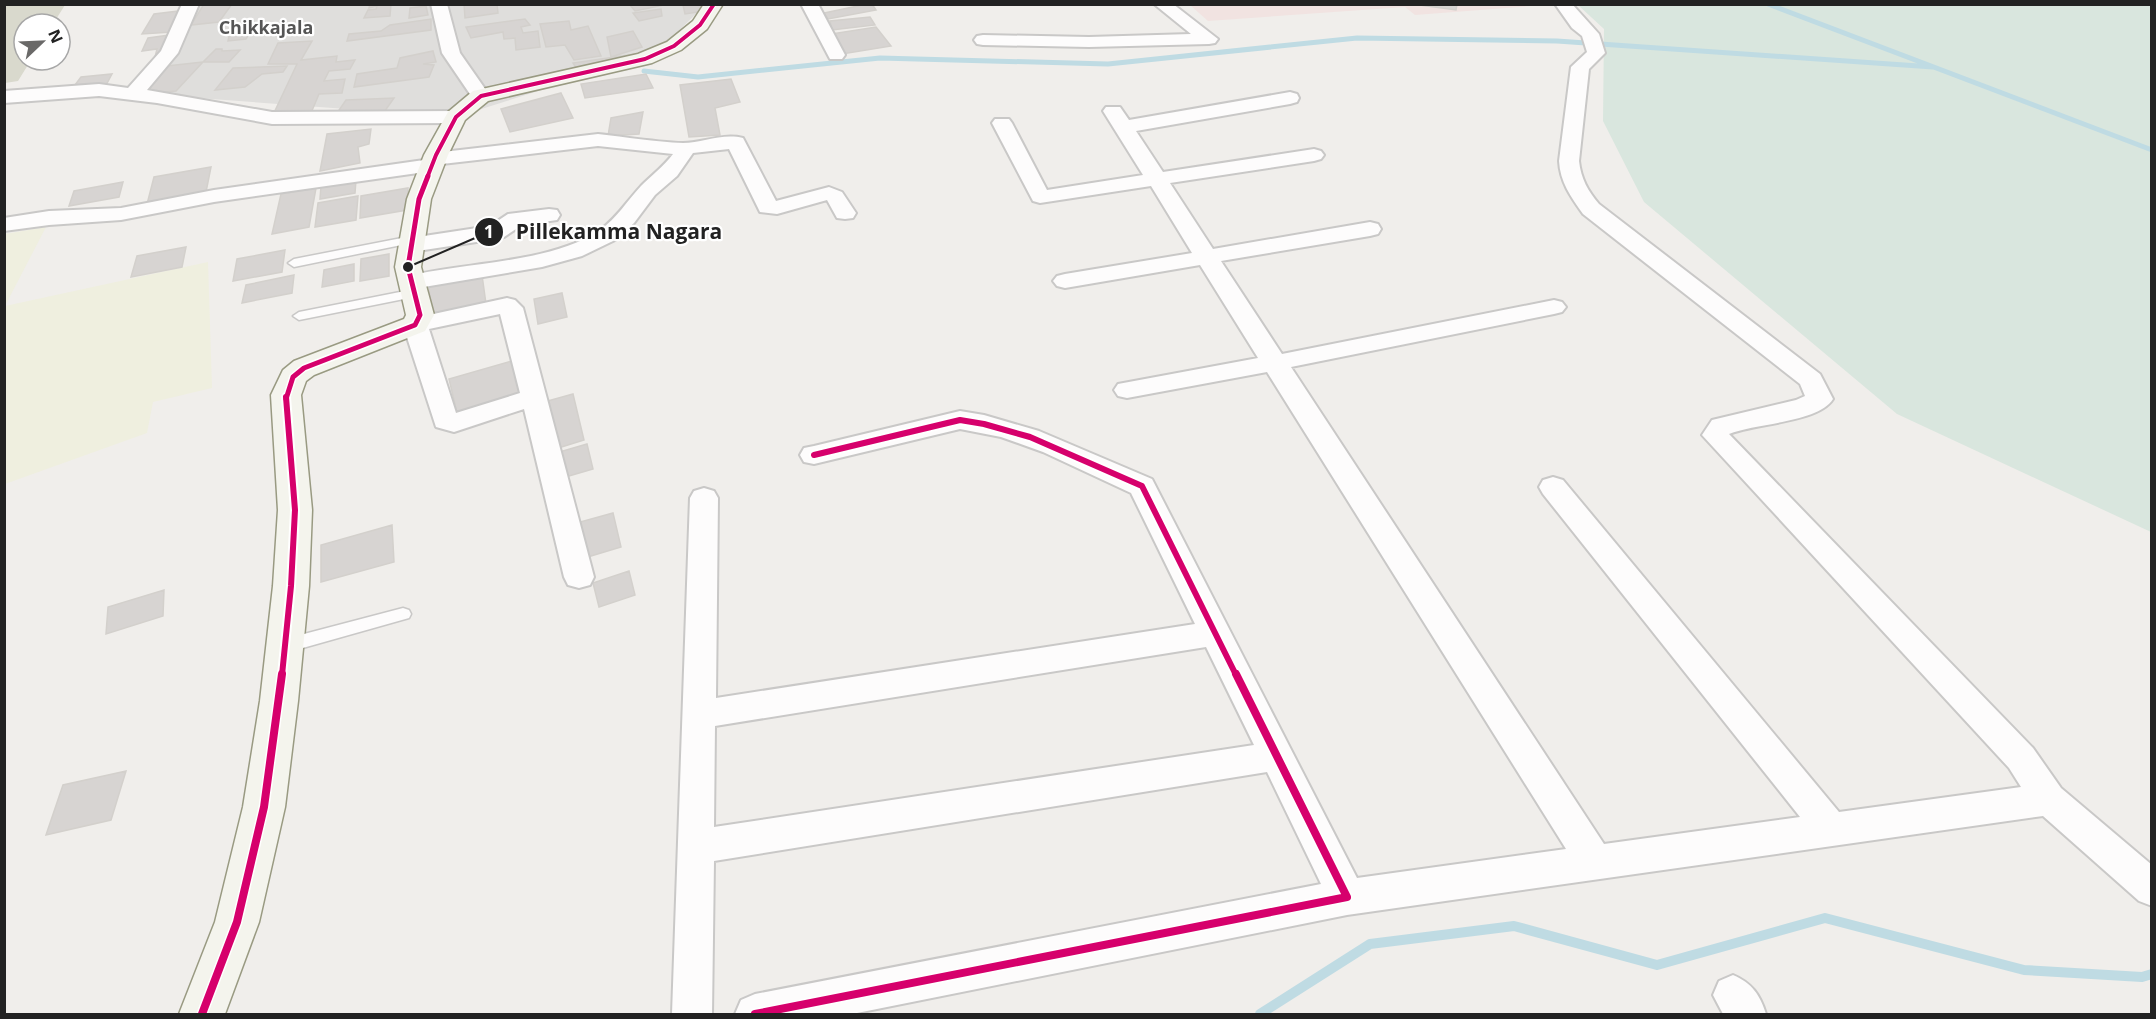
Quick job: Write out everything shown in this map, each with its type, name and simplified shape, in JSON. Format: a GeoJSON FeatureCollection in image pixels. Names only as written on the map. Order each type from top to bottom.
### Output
{"type":"FeatureCollection","features":[{"type":"Feature","properties":{"kind":"street"},"geometry":{"type":"LineString","coordinates":[[134,93],[170,53],[191,4]]}},
{"type":"Feature","properties":{"kind":"street"},"geometry":{"type":"LineString","coordinates":[[439,4],[451,53],[481,96]]}},
{"type":"Feature","properties":{"kind":"street"},"geometry":{"type":"LineString","coordinates":[[534,397],[454,423],[445,421],[414,300],[408,267],[419,199],[433,162],[456,117],[481,96],[645,59],[674,46],[700,25],[714,4]]}},
{"type":"Feature","properties":{"kind":"street"},"geometry":{"type":"LineString","coordinates":[[808,4],[836,55]]}},
{"type":"Feature","properties":{"kind":"street"},"geometry":{"type":"LineString","coordinates":[[983,40],[1089,42],[1209,39],[1162,4]]}},
{"type":"Feature","properties":{"kind":"street"},"geometry":{"type":"LineString","coordinates":[[1563,4],[1578,24],[1590,34],[1596,53],[1580,67],[1569,161],[1569,173],[1579,194],[1591,209],[1810,380],[1820,399],[1803,407],[1721,426],[1714,435],[2021,758],[2049,799],[2151,889]]}},
{"type":"Feature","properties":{"kind":"street"},"geometry":{"type":"LineString","coordinates":[[4,97],[99,90],[134,93],[272,118],[456,117]]}},
{"type":"Feature","properties":{"kind":"street"},"geometry":{"type":"LineString","coordinates":[[1290,98],[1118,119],[1595,862]]}},
{"type":"Feature","properties":{"kind":"street"},"geometry":{"type":"LineString","coordinates":[[1002,123],[1040,197],[1314,155]]}},
{"type":"Feature","properties":{"kind":"street"},"geometry":{"type":"LineString","coordinates":[[4,225],[49,218],[121,214],[214,196],[433,162],[598,140],[686,149],[699,145],[736,142],[768,207],[777,208],[829,192],[836,196],[845,213]]}},
{"type":"Feature","properties":{"kind":"street"},"geometry":{"type":"LineString","coordinates":[[202,1014],[237,922],[264,807],[285,646],[295,510],[286,395],[293,377],[414,300],[574,251],[607,235],[670,171],[686,149]]}},
{"type":"Feature","properties":{"kind":"street"},"geometry":{"type":"LineString","coordinates":[[412,242],[496,232],[516,219],[549,215]]}},
{"type":"Feature","properties":{"kind":"street"},"geometry":{"type":"LineString","coordinates":[[1065,281],[1370,229]]}},
{"type":"Feature","properties":{"kind":"street"},"geometry":{"type":"LineString","coordinates":[[414,300],[507,305],[511,308],[579,577]]}},
{"type":"Feature","properties":{"kind":"street"},"geometry":{"type":"LineString","coordinates":[[1127,390],[1554,307]]}},
{"type":"Feature","properties":{"kind":"street"},"geometry":{"type":"LineString","coordinates":[[814,455],[960,420],[980,422],[1015,432],[1142,486],[1347,897]]}},
{"type":"Feature","properties":{"kind":"street"},"geometry":{"type":"LineString","coordinates":[[1553,487],[1831,829]]}},
{"type":"Feature","properties":{"kind":"street"},"geometry":{"type":"LineString","coordinates":[[692,1014],[704,498]]}},
{"type":"Feature","properties":{"kind":"street"},"geometry":{"type":"LineString","coordinates":[[699,715],[1215,633]]}},
{"type":"Feature","properties":{"kind":"street"},"geometry":{"type":"LineString","coordinates":[[696,847],[1276,756]]}},
{"type":"Feature","properties":{"kind":"street"},"geometry":{"type":"LineString","coordinates":[[755,1014],[1347,897],[2049,799]]}},
{"type":"Feature","properties":{"kind":"lane"},"geometry":{"type":"LineString","coordinates":[[294,263],[412,242]]}},
{"type":"Feature","properties":{"kind":"lane"},"geometry":{"type":"LineString","coordinates":[[299,316],[414,300]]}},
{"type":"Feature","properties":{"kind":"lane"},"geometry":{"type":"LineString","coordinates":[[285,646],[403,614]]}},
{"type":"Feature","properties":{"kind":"shaded area"},"geometry":{"type":"Polygon","coordinates":[[[5,4],[65,5],[61,12],[12,12],[12,72],[24,72],[18,81],[5,83],[5,4]]]}},
{"type":"Feature","properties":{"kind":"shaded area"},"geometry":{"type":"Polygon","coordinates":[[[1557,4],[1415,15],[1405,7],[1208,21],[1190,5],[1557,4]]]}},
{"type":"Feature","properties":{"kind":"shaded area"},"geometry":{"type":"Polygon","coordinates":[[[196,5],[705,5],[655,54],[456,117],[143,94],[196,5]]]}},
{"type":"Feature","properties":{"kind":"shaded area"},"geometry":{"type":"Polygon","coordinates":[[[1578,5],[2151,5],[2151,532],[1897,414],[1644,202],[1603,121],[1604,29],[1578,5]]]}},
{"type":"Feature","properties":{"kind":"green space"},"geometry":{"type":"Polygon","coordinates":[[[46,227],[5,306],[5,234],[46,227]]]}},
{"type":"Feature","properties":{"kind":"green space"},"geometry":{"type":"Polygon","coordinates":[[[208,262],[212,388],[153,402],[147,433],[5,484],[5,306],[208,262]]]}},
{"type":"Feature","properties":{"kind":"building"},"geometry":{"type":"Polygon","coordinates":[[[204,4],[232,4],[219,22],[191,25],[204,4]]]}},
{"type":"Feature","properties":{"kind":"building"},"geometry":{"type":"Polygon","coordinates":[[[370,4],[391,4],[390,16],[364,18],[368,10],[376,9],[377,6],[369,8],[370,4]]]}},
{"type":"Feature","properties":{"kind":"building"},"geometry":{"type":"Polygon","coordinates":[[[464,4],[497,4],[498,13],[465,18],[464,4]]]}},
{"type":"Feature","properties":{"kind":"building"},"geometry":{"type":"Polygon","coordinates":[[[629,4],[664,4],[664,5],[635,11],[629,4]]]}},
{"type":"Feature","properties":{"kind":"building"},"geometry":{"type":"Polygon","coordinates":[[[705,4],[704,11],[685,14],[683,5],[705,4]]]}},
{"type":"Feature","properties":{"kind":"building"},"geometry":{"type":"Polygon","coordinates":[[[872,4],[876,10],[828,19],[824,13],[872,4]]]}},
{"type":"Feature","properties":{"kind":"building"},"geometry":{"type":"Polygon","coordinates":[[[1412,4],[1457,4],[1456,10],[1412,4]]]}},
{"type":"Feature","properties":{"kind":"building"},"geometry":{"type":"Polygon","coordinates":[[[426,6],[428,15],[409,18],[410,8],[426,6]]]}},
{"type":"Feature","properties":{"kind":"building"},"geometry":{"type":"Polygon","coordinates":[[[661,9],[662,16],[639,21],[633,13],[661,9]]]}},
{"type":"Feature","properties":{"kind":"building"},"geometry":{"type":"Polygon","coordinates":[[[179,11],[172,32],[142,34],[154,14],[179,11]]]}},
{"type":"Feature","properties":{"kind":"building"},"geometry":{"type":"Polygon","coordinates":[[[870,17],[875,25],[832,30],[830,21],[870,17]]]}},
{"type":"Feature","properties":{"kind":"building"},"geometry":{"type":"Polygon","coordinates":[[[431,19],[431,30],[347,41],[349,34],[381,31],[390,25],[431,19]]]}},
{"type":"Feature","properties":{"kind":"building"},"geometry":{"type":"Polygon","coordinates":[[[525,19],[530,25],[521,27],[523,33],[538,31],[540,47],[516,50],[515,38],[504,39],[503,32],[471,38],[466,27],[525,19]]]}},
{"type":"Feature","properties":{"kind":"building"},"geometry":{"type":"Polygon","coordinates":[[[569,21],[571,30],[588,26],[601,56],[574,60],[565,45],[546,47],[540,24],[569,21]]]}},
{"type":"Feature","properties":{"kind":"building"},"geometry":{"type":"Polygon","coordinates":[[[231,27],[253,27],[246,39],[228,41],[231,27]]]}},
{"type":"Feature","properties":{"kind":"building"},"geometry":{"type":"Polygon","coordinates":[[[876,27],[891,46],[842,54],[831,34],[876,27]]]}},
{"type":"Feature","properties":{"kind":"building"},"geometry":{"type":"Polygon","coordinates":[[[633,31],[642,47],[611,57],[607,37],[633,31]]]}},
{"type":"Feature","properties":{"kind":"building"},"geometry":{"type":"Polygon","coordinates":[[[170,35],[163,56],[155,57],[157,49],[142,51],[148,38],[170,35]]]}},
{"type":"Feature","properties":{"kind":"building"},"geometry":{"type":"Polygon","coordinates":[[[312,41],[301,60],[337,56],[336,62],[355,60],[350,69],[329,71],[324,81],[345,79],[342,93],[319,94],[311,113],[273,115],[297,64],[268,64],[278,43],[312,41]]]}},
{"type":"Feature","properties":{"kind":"building"},"geometry":{"type":"Polygon","coordinates":[[[216,49],[240,50],[229,62],[203,62],[216,49]]]}},
{"type":"Feature","properties":{"kind":"building"},"geometry":{"type":"Polygon","coordinates":[[[433,51],[436,62],[423,64],[434,65],[429,77],[354,87],[357,74],[397,68],[400,58],[433,51]]]}},
{"type":"Feature","properties":{"kind":"building"},"geometry":{"type":"Polygon","coordinates":[[[636,54],[635,58],[578,71],[573,63],[636,54]]]}},
{"type":"Feature","properties":{"kind":"building"},"geometry":{"type":"Polygon","coordinates":[[[203,62],[176,91],[143,94],[167,66],[203,62]]]}},
{"type":"Feature","properties":{"kind":"building"},"geometry":{"type":"Polygon","coordinates":[[[287,66],[283,72],[262,74],[245,87],[215,90],[233,68],[287,66]]]}},
{"type":"Feature","properties":{"kind":"building"},"geometry":{"type":"Polygon","coordinates":[[[112,74],[105,87],[72,89],[81,77],[112,74]]]}},
{"type":"Feature","properties":{"kind":"building"},"geometry":{"type":"Polygon","coordinates":[[[646,74],[653,88],[585,98],[581,84],[646,74]]]}},
{"type":"Feature","properties":{"kind":"building"},"geometry":{"type":"Polygon","coordinates":[[[731,79],[740,102],[715,108],[720,135],[689,137],[680,85],[731,79]]]}},
{"type":"Feature","properties":{"kind":"building"},"geometry":{"type":"Polygon","coordinates":[[[561,93],[573,118],[510,132],[501,109],[561,93]]]}},
{"type":"Feature","properties":{"kind":"building"},"geometry":{"type":"Polygon","coordinates":[[[394,98],[382,115],[335,116],[346,100],[394,98]]]}},
{"type":"Feature","properties":{"kind":"building"},"geometry":{"type":"Polygon","coordinates":[[[643,112],[639,134],[608,136],[611,118],[643,112]]]}},
{"type":"Feature","properties":{"kind":"building"},"geometry":{"type":"Polygon","coordinates":[[[371,129],[369,144],[358,147],[360,163],[320,171],[327,134],[371,129]]]}},
{"type":"Feature","properties":{"kind":"building"},"geometry":{"type":"Polygon","coordinates":[[[211,167],[205,197],[146,208],[154,177],[211,167]]]}},
{"type":"Feature","properties":{"kind":"building"},"geometry":{"type":"Polygon","coordinates":[[[356,180],[355,193],[320,199],[321,186],[356,180]]]}},
{"type":"Feature","properties":{"kind":"building"},"geometry":{"type":"Polygon","coordinates":[[[123,182],[119,197],[69,206],[74,191],[123,182]]]}},
{"type":"Feature","properties":{"kind":"building"},"geometry":{"type":"Polygon","coordinates":[[[316,188],[309,227],[272,234],[281,194],[316,188]]]}},
{"type":"Feature","properties":{"kind":"building"},"geometry":{"type":"Polygon","coordinates":[[[408,188],[407,210],[360,218],[361,196],[408,188]]]}},
{"type":"Feature","properties":{"kind":"building"},"geometry":{"type":"Polygon","coordinates":[[[358,196],[356,220],[315,227],[318,203],[358,196]]]}},
{"type":"Feature","properties":{"kind":"building"},"geometry":{"type":"Polygon","coordinates":[[[186,247],[182,267],[131,277],[137,256],[186,247]]]}},
{"type":"Feature","properties":{"kind":"building"},"geometry":{"type":"Polygon","coordinates":[[[285,250],[282,272],[233,281],[237,259],[285,250]]]}},
{"type":"Feature","properties":{"kind":"building"},"geometry":{"type":"Polygon","coordinates":[[[389,254],[389,276],[360,281],[361,259],[389,254]]]}},
{"type":"Feature","properties":{"kind":"building"},"geometry":{"type":"Polygon","coordinates":[[[354,264],[354,281],[322,287],[324,270],[354,264]]]}},
{"type":"Feature","properties":{"kind":"building"},"geometry":{"type":"Polygon","coordinates":[[[294,275],[292,293],[242,303],[246,285],[294,275]]]}},
{"type":"Feature","properties":{"kind":"building"},"geometry":{"type":"Polygon","coordinates":[[[482,275],[486,304],[431,317],[429,286],[482,275]]]}},
{"type":"Feature","properties":{"kind":"building"},"geometry":{"type":"Polygon","coordinates":[[[562,293],[567,317],[538,324],[534,299],[562,293]]]}},
{"type":"Feature","properties":{"kind":"building"},"geometry":{"type":"Polygon","coordinates":[[[512,361],[523,398],[458,417],[449,379],[512,361]]]}},
{"type":"Feature","properties":{"kind":"building"},"geometry":{"type":"Polygon","coordinates":[[[573,394],[584,440],[555,449],[544,402],[573,394]]]}},
{"type":"Feature","properties":{"kind":"building"},"geometry":{"type":"Polygon","coordinates":[[[587,444],[593,469],[562,478],[556,453],[587,444]]]}},
{"type":"Feature","properties":{"kind":"building"},"geometry":{"type":"Polygon","coordinates":[[[613,513],[621,547],[581,559],[573,524],[613,513]]]}},
{"type":"Feature","properties":{"kind":"building"},"geometry":{"type":"Polygon","coordinates":[[[392,525],[394,562],[321,582],[321,545],[392,525]]]}},
{"type":"Feature","properties":{"kind":"building"},"geometry":{"type":"Polygon","coordinates":[[[629,571],[635,595],[599,607],[593,583],[629,571]]]}},
{"type":"Feature","properties":{"kind":"building"},"geometry":{"type":"Polygon","coordinates":[[[164,590],[163,616],[106,634],[108,607],[164,590]]]}},
{"type":"Feature","properties":{"kind":"building"},"geometry":{"type":"Polygon","coordinates":[[[126,771],[111,820],[46,835],[63,785],[126,771]]]}},
{"type":"Feature","properties":{"kind":"waterway"},"geometry":{"type":"LineString","coordinates":[[1768,4],[2152,150]]}},
{"type":"Feature","properties":{"kind":"waterway"},"geometry":{"type":"LineString","coordinates":[[644,71],[698,77],[880,58],[1108,64],[1357,38],[1557,41],[1933,67]]}},
{"type":"Feature","properties":{"kind":"waterway"},"geometry":{"type":"LineString","coordinates":[[1260,1014],[1370,944],[1514,926],[1657,965],[1825,918],[2024,970],[2142,977],[2152,974]]}},
{"type":"Feature","properties":{"kind":"cycle path"},"geometry":{"type":"LineString","coordinates":[[202,1014],[237,922],[264,807],[279,701],[291,586],[295,510],[286,395],[293,377],[304,368],[415,325],[420,315],[408,267],[419,199],[436,155],[456,117],[481,96],[645,59],[674,46],[700,25],[714,4]]}},
{"type":"Feature","properties":{"kind":"cycle path"},"geometry":{"type":"LineString","coordinates":[[755,1014],[1347,897],[1142,486],[1030,437],[960,420],[814,455]]}},
{"type":"Feature","properties":{"kind":"place","name":"Pillekamma Nagara"},"geometry":{"type":"Point","coordinates":[408,267]}},
{"type":"Feature","properties":{"kind":"district","name":"Chikkajala"},"geometry":{"type":"Point","coordinates":[266,28]}}]}
